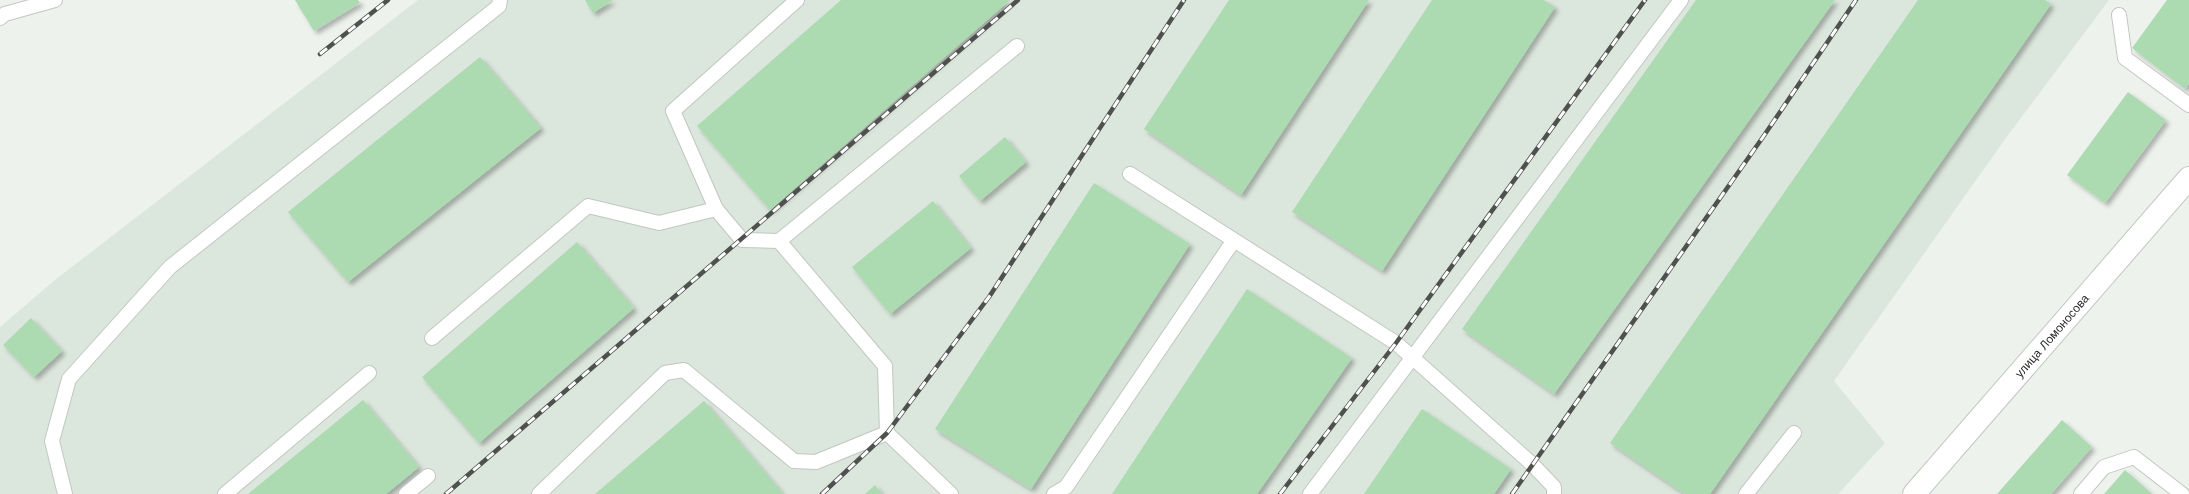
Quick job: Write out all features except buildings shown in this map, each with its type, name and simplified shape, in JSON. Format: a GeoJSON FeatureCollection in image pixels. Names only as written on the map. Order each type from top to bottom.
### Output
{"type":"FeatureCollection","features":[{"type":"Feature","properties":{"kind":"street","name":"улица Ломоносова"},"geometry":{"type":"LineString","coordinates":[[1914,494],[2189,178]]}},
{"type":"Feature","properties":{"kind":"lane"},"geometry":{"type":"LineString","coordinates":[[0,18],[5,14],[55,0]]}},
{"type":"Feature","properties":{"kind":"lane"},"geometry":{"type":"LineString","coordinates":[[65,494],[52,441],[69,379],[170,267],[499,6],[500,0]]}},
{"type":"Feature","properties":{"kind":"lane"},"geometry":{"type":"LineString","coordinates":[[797,0],[673,111],[716,209],[742,240],[779,241],[1017,46]]}},
{"type":"Feature","properties":{"kind":"lane"},"geometry":{"type":"LineString","coordinates":[[1310,494],[1681,0]]}},
{"type":"Feature","properties":{"kind":"lane"},"geometry":{"type":"LineString","coordinates":[[2119,15],[2125,58],[2189,105]]}},
{"type":"Feature","properties":{"kind":"lane"},"geometry":{"type":"LineString","coordinates":[[1130,174],[1396,343],[1532,464],[1554,487],[1554,494]]}},
{"type":"Feature","properties":{"kind":"lane"},"geometry":{"type":"LineString","coordinates":[[432,338],[588,206],[659,223],[716,209]]}},
{"type":"Feature","properties":{"kind":"lane"},"geometry":{"type":"LineString","coordinates":[[1054,494],[1066,487],[1234,240]]}},
{"type":"Feature","properties":{"kind":"lane"},"geometry":{"type":"LineString","coordinates":[[779,241],[885,366],[887,433],[952,494]]}},
{"type":"Feature","properties":{"kind":"lane"},"geometry":{"type":"LineString","coordinates":[[539,494],[665,373],[684,370],[794,461],[816,462],[887,433]]}},
{"type":"Feature","properties":{"kind":"lane"},"geometry":{"type":"LineString","coordinates":[[225,494],[369,373]]}},
{"type":"Feature","properties":{"kind":"lane"},"geometry":{"type":"LineString","coordinates":[[1746,494],[1794,433]]}},
{"type":"Feature","properties":{"kind":"lane"},"geometry":{"type":"LineString","coordinates":[[2081,494],[2104,467],[2134,457],[2182,494]]}},
{"type":"Feature","properties":{"kind":"lane"},"geometry":{"type":"LineString","coordinates":[[406,494],[428,476]]}},
{"type":"Feature","properties":{"kind":"shaded area"},"geometry":{"type":"Polygon","coordinates":[[[418,0],[2109,0],[2003,142],[1834,381],[1885,443],[1838,494],[0,494],[0,327],[55,280],[418,0]]]}},
{"type":"Feature","properties":{"kind":"railway"},"geometry":{"type":"LineString","coordinates":[[320,54],[388,0]]}},
{"type":"Feature","properties":{"kind":"railway"},"geometry":{"type":"LineString","coordinates":[[446,494],[1018,0]]}},
{"type":"Feature","properties":{"kind":"railway"},"geometry":{"type":"LineString","coordinates":[[822,494],[887,433],[989,297],[1184,0]]}},
{"type":"Feature","properties":{"kind":"railway"},"geometry":{"type":"LineString","coordinates":[[1280,494],[1396,343],[1645,0]]}},
{"type":"Feature","properties":{"kind":"railway"},"geometry":{"type":"LineString","coordinates":[[1512,494],[1763,137],[1856,0]]}}]}
